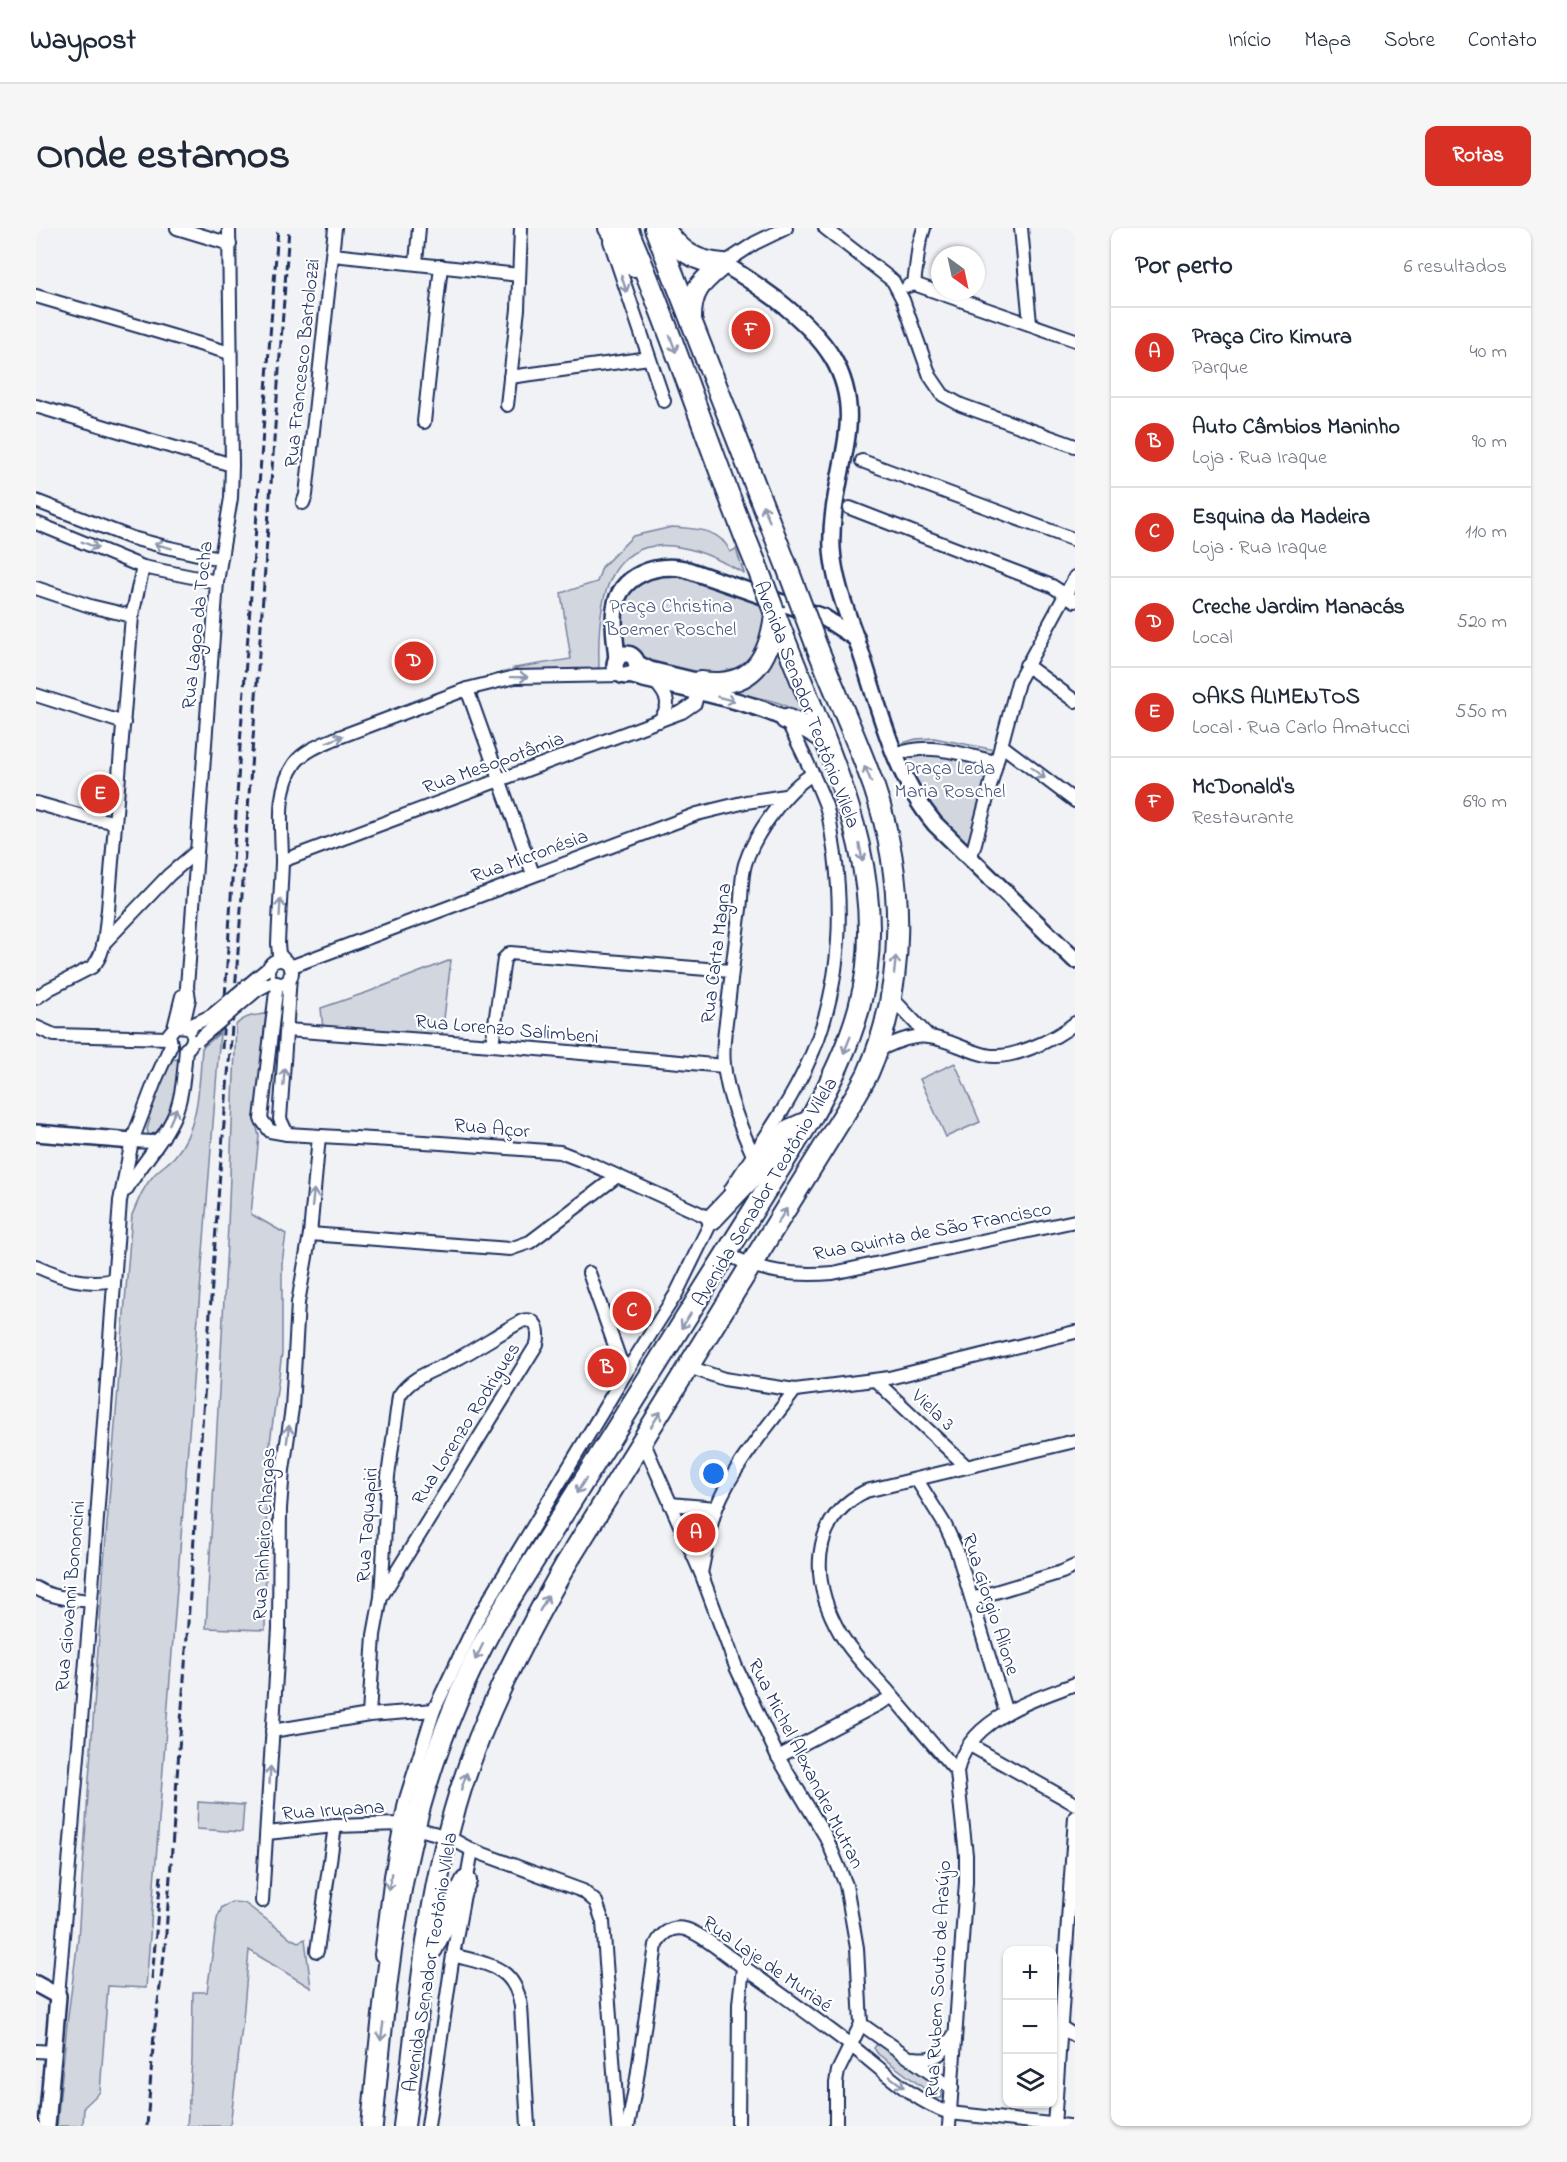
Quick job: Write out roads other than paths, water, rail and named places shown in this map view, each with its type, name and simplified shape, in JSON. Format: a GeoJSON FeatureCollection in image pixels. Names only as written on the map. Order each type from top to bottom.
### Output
{"type":"FeatureCollection","features":[{"type":"Feature","properties":{"kind":"main road","name":"Avenida Senador Teotônio Vilela"},"geometry":{"type":"LineString","coordinates":[[372,2126],[407,1827],[481,1647],[810,1120],[838,1068],[851,1034],[866,972],[869,936],[868,895],[856,829],[653,293],[628,241],[608,228]]}},
{"type":"Feature","properties":{"kind":"main road","name":"Avenida Senador Teotônio Vilela"},"geometry":{"type":"LineString","coordinates":[[404,2126],[426,1962],[448,1837],[460,1791],[496,1695],[566,1564],[846,1113],[867,1074],[876,1051],[891,997],[898,921],[897,896],[889,845],[874,787],[673,276],[659,229]]}},
{"type":"Feature","properties":{"kind":"main road"},"geometry":{"type":"LineString","coordinates":[[628,241],[646,241],[659,229],[686,254],[715,264]]}},
{"type":"Feature","properties":{"kind":"main road"},"geometry":{"type":"LineString","coordinates":[[653,293],[673,276],[715,264]]}},
{"type":"Feature","properties":{"kind":"main road"},"geometry":{"type":"LineString","coordinates":[[691,318],[691,306],[695,292],[715,264]]}},
{"type":"Feature","properties":{"kind":"main road"},"geometry":{"type":"LineString","coordinates":[[699,688],[729,683],[749,673],[770,645],[775,613]]}},
{"type":"Feature","properties":{"kind":"main road"},"geometry":{"type":"LineString","coordinates":[[786,719],[823,738]]}},
{"type":"Feature","properties":{"kind":"main road"},"geometry":{"type":"LineString","coordinates":[[712,1219],[748,1181],[789,1130],[810,1120]]}},
{"type":"Feature","properties":{"kind":"main road"},"geometry":{"type":"LineString","coordinates":[[426,1962],[466,1881]]}},
{"type":"Feature","properties":{"kind":"street"},"geometry":{"type":"LineString","coordinates":[[177,228],[230,244]]}},
{"type":"Feature","properties":{"kind":"street","name":"Rua Lagoa da Tocha"},"geometry":{"type":"LineString","coordinates":[[180,1031],[182,997],[187,987],[217,582],[231,498],[229,228]]}},
{"type":"Feature","properties":{"kind":"street","name":"Rua Francesco Bartolozzi"},"geometry":{"type":"LineString","coordinates":[[303,503],[306,495],[335,228]]}},
{"type":"Feature","properties":{"kind":"street"},"geometry":{"type":"LineString","coordinates":[[416,263],[419,228]]}},
{"type":"Feature","properties":{"kind":"street"},"geometry":{"type":"LineString","coordinates":[[507,405],[524,228]]}},
{"type":"Feature","properties":{"kind":"street"},"geometry":{"type":"LineString","coordinates":[[608,228],[664,401]]}},
{"type":"Feature","properties":{"kind":"street"},"geometry":{"type":"LineString","coordinates":[[715,264],[786,228]]}},
{"type":"Feature","properties":{"kind":"street"},"geometry":{"type":"LineString","coordinates":[[825,228],[888,275],[898,289],[930,376],[943,395],[962,405],[1075,446]]}},
{"type":"Feature","properties":{"kind":"street"},"geometry":{"type":"LineString","coordinates":[[914,284],[919,245],[924,228]]}},
{"type":"Feature","properties":{"kind":"street"},"geometry":{"type":"LineString","coordinates":[[1021,228],[1030,323]]}},
{"type":"Feature","properties":{"kind":"street"},"geometry":{"type":"LineString","coordinates":[[333,255],[519,275]]}},
{"type":"Feature","properties":{"kind":"street"},"geometry":{"type":"LineString","coordinates":[[715,264],[745,275],[813,330],[827,347],[847,389],[848,436],[834,507],[831,532],[832,552],[846,610],[895,755],[910,790],[935,824],[1075,960]]}},
{"type":"Feature","properties":{"kind":"street"},"geometry":{"type":"LineString","coordinates":[[424,422],[441,266]]}},
{"type":"Feature","properties":{"kind":"street"},"geometry":{"type":"LineString","coordinates":[[898,289],[914,284],[1075,340]]}},
{"type":"Feature","properties":{"kind":"street"},"geometry":{"type":"LineString","coordinates":[[36,296],[230,353]]}},
{"type":"Feature","properties":{"kind":"street"},"geometry":{"type":"LineString","coordinates":[[510,377],[649,358]]}},
{"type":"Feature","properties":{"kind":"street"},"geometry":{"type":"LineString","coordinates":[[36,406],[232,465]]}},
{"type":"Feature","properties":{"kind":"street"},"geometry":{"type":"LineString","coordinates":[[862,461],[1075,540]]}},
{"type":"Feature","properties":{"kind":"street"},"geometry":{"type":"LineString","coordinates":[[36,501],[166,548],[220,559]]}},
{"type":"Feature","properties":{"kind":"street"},"geometry":{"type":"LineString","coordinates":[[850,508],[1052,586],[1070,597]]}},
{"type":"Feature","properties":{"kind":"street"},"geometry":{"type":"LineString","coordinates":[[36,523],[143,567],[217,582]]}},
{"type":"Feature","properties":{"kind":"street"},"geometry":{"type":"LineString","coordinates":[[36,998],[95,965],[103,944],[132,616],[143,567]]}},
{"type":"Feature","properties":{"kind":"street"},"geometry":{"type":"LineString","coordinates":[[658,722],[669,703],[667,697],[657,684],[626,666],[615,631],[615,608],[623,588],[643,573],[663,567],[685,569],[824,617],[857,639]]}},
{"type":"Feature","properties":{"kind":"street"},"geometry":{"type":"LineString","coordinates":[[970,857],[1016,689],[1026,665],[1070,597],[1075,577]]}},
{"type":"Feature","properties":{"kind":"street"},"geometry":{"type":"LineString","coordinates":[[36,588],[90,606],[132,616]]}},
{"type":"Feature","properties":{"kind":"street"},"geometry":{"type":"LineString","coordinates":[[824,617],[846,610]]}},
{"type":"Feature","properties":{"kind":"street"},"geometry":{"type":"LineString","coordinates":[[1026,665],[1075,701]]}},
{"type":"Feature","properties":{"kind":"street"},"geometry":{"type":"LineString","coordinates":[[287,1134],[280,1119],[289,969],[279,954],[278,944],[282,861],[281,802],[293,766],[300,758],[315,747],[334,739],[467,689],[514,677],[626,666],[650,670],[786,719]]}},
{"type":"Feature","properties":{"kind":"street"},"geometry":{"type":"LineString","coordinates":[[657,684],[699,688]]}},
{"type":"Feature","properties":{"kind":"street","name":"Rua Mesopotâmia"},"geometry":{"type":"LineString","coordinates":[[282,861],[658,722],[691,707],[697,699],[699,688]]}},
{"type":"Feature","properties":{"kind":"street"},"geometry":{"type":"LineString","coordinates":[[467,689],[533,874]]}},
{"type":"Feature","properties":{"kind":"street"},"geometry":{"type":"LineString","coordinates":[[36,695],[124,723]]}},
{"type":"Feature","properties":{"kind":"street","name":"Avenida Senador Teotônio Vilela"},"geometry":{"type":"LineString","coordinates":[[407,1827],[405,1802],[434,1710],[478,1618],[676,1294],[712,1219],[793,1093],[808,1063],[827,1013],[839,938],[836,866],[826,808],[813,774],[786,719]]}},
{"type":"Feature","properties":{"kind":"street"},"geometry":{"type":"LineString","coordinates":[[1001,745],[1075,801]]}},
{"type":"Feature","properties":{"kind":"street"},"geometry":{"type":"LineString","coordinates":[[895,755],[910,749],[933,748],[996,762]]}},
{"type":"Feature","properties":{"kind":"street","name":"Rua Carta Magna"},"geometry":{"type":"LineString","coordinates":[[753,1155],[737,1117],[723,1054],[745,865],[763,830],[785,796],[801,781],[813,774]]}},
{"type":"Feature","properties":{"kind":"street","name":"Rua Micronésia"},"geometry":{"type":"LineString","coordinates":[[289,969],[533,874],[707,810],[785,796]]}},
{"type":"Feature","properties":{"kind":"street"},"geometry":{"type":"LineString","coordinates":[[36,803],[114,822]]}},
{"type":"Feature","properties":{"kind":"street"},"geometry":{"type":"LineString","coordinates":[[103,944],[169,874],[196,851]]}},
{"type":"Feature","properties":{"kind":"street"},"geometry":{"type":"LineString","coordinates":[[492,1045],[504,959],[510,952],[731,972]]}},
{"type":"Feature","properties":{"kind":"street"},"geometry":{"type":"LineString","coordinates":[[132,1141],[154,1081],[180,1031],[212,1016],[275,961],[281,960],[289,969]]}},
{"type":"Feature","properties":{"kind":"street"},"geometry":{"type":"LineString","coordinates":[[267,969],[273,983]]}},
{"type":"Feature","properties":{"kind":"street"},"geometry":{"type":"LineString","coordinates":[[180,1031],[178,1050],[191,1045],[257,990],[273,983],[285,982],[289,969]]}},
{"type":"Feature","properties":{"kind":"street","name":"Rua Açor"},"geometry":{"type":"LineString","coordinates":[[273,983],[261,1119],[270,1131],[560,1152],[712,1219]]}},
{"type":"Feature","properties":{"kind":"street"},"geometry":{"type":"LineString","coordinates":[[891,997],[929,1037]]}},
{"type":"Feature","properties":{"kind":"street"},"geometry":{"type":"LineString","coordinates":[[876,1051],[906,1039],[929,1037],[986,1055],[1004,1056],[1033,1046],[1074,1024]]}},
{"type":"Feature","properties":{"kind":"street"},"geometry":{"type":"LineString","coordinates":[[36,1027],[54,1035],[180,1031],[194,1036],[175,1113],[163,1137],[139,1168],[120,1201]]}},
{"type":"Feature","properties":{"kind":"street","name":"Rua Lorenzo Salimbeni"},"geometry":{"type":"LineString","coordinates":[[287,1030],[492,1045],[724,1066]]}},
{"type":"Feature","properties":{"kind":"street"},"geometry":{"type":"LineString","coordinates":[[36,1133],[153,1142],[163,1137]]}},
{"type":"Feature","properties":{"kind":"street","name":"Rua Pinheiro Chargas"},"geometry":{"type":"LineString","coordinates":[[262,1901],[279,1628],[282,1479],[292,1408],[298,1303],[310,1234],[320,1136]]}},
{"type":"Feature","properties":{"kind":"street","name":"Rua Giovanni Bononcini"},"geometry":{"type":"LineString","coordinates":[[47,2126],[91,1601],[120,1201],[132,1141]]}},
{"type":"Feature","properties":{"kind":"street"},"geometry":{"type":"LineString","coordinates":[[310,1234],[510,1249],[530,1242],[616,1177]]}},
{"type":"Feature","properties":{"kind":"street","name":"Rua Quinta de São Francisco"},"geometry":{"type":"LineString","coordinates":[[728,1254],[751,1266],[797,1274],[833,1274],[1075,1221]]}},
{"type":"Feature","properties":{"kind":"street"},"geometry":{"type":"LineString","coordinates":[[36,1266],[61,1277],[83,1283],[114,1280]]}},
{"type":"Feature","properties":{"kind":"street"},"geometry":{"type":"LineString","coordinates":[[589,1273],[620,1360],[629,1368]]}},
{"type":"Feature","properties":{"kind":"street","name":"Rua Lorenzo Rodrigues"},"geometry":{"type":"LineString","coordinates":[[381,1597],[537,1344],[539,1332],[537,1325],[528,1319],[522,1321],[448,1364]]}},
{"type":"Feature","properties":{"kind":"street"},"geometry":{"type":"LineString","coordinates":[[689,1367],[724,1379],[795,1390],[875,1380],[1075,1332]]}},
{"type":"Feature","properties":{"kind":"street","name":"Rua Taquapiri"},"geometry":{"type":"LineString","coordinates":[[369,1715],[374,1635],[381,1597],[388,1476],[397,1404],[399,1396],[410,1383],[448,1364]]}},
{"type":"Feature","properties":{"kind":"street","name":"Viela 3"},"geometry":{"type":"LineString","coordinates":[[875,1380],[966,1466]]}},
{"type":"Feature","properties":{"kind":"street"},"geometry":{"type":"LineString","coordinates":[[701,1573],[717,1508],[737,1469],[795,1390]]}},
{"type":"Feature","properties":{"kind":"street","name":"Rua Michel Alexandre Mutran"},"geometry":{"type":"LineString","coordinates":[[643,1441],[701,1573],[736,1667],[778,1757],[826,1837],[846,1886],[856,1948],[861,2024],[842,2062],[836,2083],[836,2126]]}},
{"type":"Feature","properties":{"kind":"street"},"geometry":{"type":"LineString","coordinates":[[957,1772],[847,1644],[833,1618],[822,1586],[821,1546],[834,1514],[845,1503],[866,1491],[1075,1441]]}},
{"type":"Feature","properties":{"kind":"street","name":"Rua Giorgio Alione"},"geometry":{"type":"LineString","coordinates":[[917,1480],[951,1536],[1006,1713]]}},
{"type":"Feature","properties":{"kind":"street"},"geometry":{"type":"LineString","coordinates":[[670,1504],[717,1508]]}},
{"type":"Feature","properties":{"kind":"street"},"geometry":{"type":"LineString","coordinates":[[972,1599],[1075,1566]]}},
{"type":"Feature","properties":{"kind":"street"},"geometry":{"type":"LineString","coordinates":[[36,1588],[57,1597],[91,1601]]}},
{"type":"Feature","properties":{"kind":"street"},"geometry":{"type":"LineString","coordinates":[[957,1772],[962,1755],[986,1727],[1006,1713],[1073,1687]]}},
{"type":"Feature","properties":{"kind":"street"},"geometry":{"type":"LineString","coordinates":[[778,1757],[892,1697]]}},
{"type":"Feature","properties":{"kind":"street"},"geometry":{"type":"LineString","coordinates":[[272,1731],[369,1715],[434,1710]]}},
{"type":"Feature","properties":{"kind":"street"},"geometry":{"type":"LineString","coordinates":[[970,1745],[1075,1804]]}},
{"type":"Feature","properties":{"kind":"street","name":"Rua Rubem Souto de Araújo"},"geometry":{"type":"LineString","coordinates":[[950,2120],[966,1882],[966,1855],[957,1772]]}},
{"type":"Feature","properties":{"kind":"street"},"geometry":{"type":"LineString","coordinates":[[1054,2125],[1071,1920],[1075,1817]]}},
{"type":"Feature","properties":{"kind":"street"},"geometry":{"type":"LineString","coordinates":[[317,1951],[335,1826]]}},
{"type":"Feature","properties":{"kind":"street","name":"Rua Irupana"},"geometry":{"type":"LineString","coordinates":[[267,1833],[335,1826],[407,1827],[448,1837],[472,1850],[583,1891],[596,1902],[603,1922],[618,2126]]}},
{"type":"Feature","properties":{"kind":"street","name":"Avenida Senador Teotônio Vilela"},"geometry":{"type":"LineString","coordinates":[[428,2126],[453,1955],[472,1850]]}},
{"type":"Feature","properties":{"kind":"street","name":"Rua Laje de Muriaé"},"geometry":{"type":"LineString","coordinates":[[628,2126],[658,1939],[674,1928],[692,1932],[743,1967],[950,2120],[1069,2126]]}},
{"type":"Feature","properties":{"kind":"street"},"geometry":{"type":"LineString","coordinates":[[453,1955],[502,1971],[510,1977],[518,1990],[528,2126]]}},
{"type":"Feature","properties":{"kind":"street"},"geometry":{"type":"LineString","coordinates":[[738,2126],[739,2004],[743,1967]]}},
{"type":"Feature","properties":{"kind":"street"},"geometry":{"type":"LineString","coordinates":[[36,1984],[58,1996]]}},
{"type":"Feature","properties":{"kind":"street"},"geometry":{"type":"LineString","coordinates":[[861,2024],[952,2088]]}},
{"type":"Feature","properties":{"kind":"street"},"geometry":{"type":"LineString","coordinates":[[1061,2027],[1075,2036]]}},
{"type":"Feature","properties":{"kind":"street"},"geometry":{"type":"LineString","coordinates":[[910,2057],[927,2060],[933,2058],[944,2050],[955,2034]]}},
{"type":"Feature","properties":{"kind":"street"},"geometry":{"type":"LineString","coordinates":[[36,2051],[54,2052]]}},
{"type":"Feature","properties":{"kind":"street"},"geometry":{"type":"LineString","coordinates":[[614,2077],[637,2078]]}},
{"type":"Feature","properties":{"kind":"railway"},"geometry":{"type":"LineString","coordinates":[[222,1049],[241,730],[278,228]]}},
{"type":"Feature","properties":{"kind":"railway"},"geometry":{"type":"LineString","coordinates":[[147,2126],[154,2034],[165,1947],[289,228]]}},
{"type":"Feature","properties":{"kind":"railway"},"geometry":{"type":"LineString","coordinates":[[152,1979],[161,1875]]}},
{"type":"Feature","properties":{"kind":"place","name":"McDonald's"},"geometry":{"type":"Point","coordinates":[751,330]}},
{"type":"Feature","properties":{"kind":"place","name":"Creche Jardim Manacás"},"geometry":{"type":"Point","coordinates":[414,661]}},
{"type":"Feature","properties":{"kind":"place","name":"OAKS ALIMENTOS"},"geometry":{"type":"Point","coordinates":[100,794]}},
{"type":"Feature","properties":{"kind":"place","name":"Esquina da Madeira"},"geometry":{"type":"Point","coordinates":[632,1311]}},
{"type":"Feature","properties":{"kind":"place","name":"Auto Câmbios Maninho"},"geometry":{"type":"Point","coordinates":[607,1368]}},
{"type":"Feature","properties":{"kind":"place","name":"Praça Ciro Kimura"},"geometry":{"type":"Point","coordinates":[696,1533]}},
{"type":"Feature","properties":{"kind":"park label","name":"Praça Christina Boemer Roschel"},"geometry":{"type":"Point","coordinates":[671,616]}},
{"type":"Feature","properties":{"kind":"park label","name":"Praça Leda Maria Roschel"},"geometry":{"type":"Point","coordinates":[950,778]}}]}
